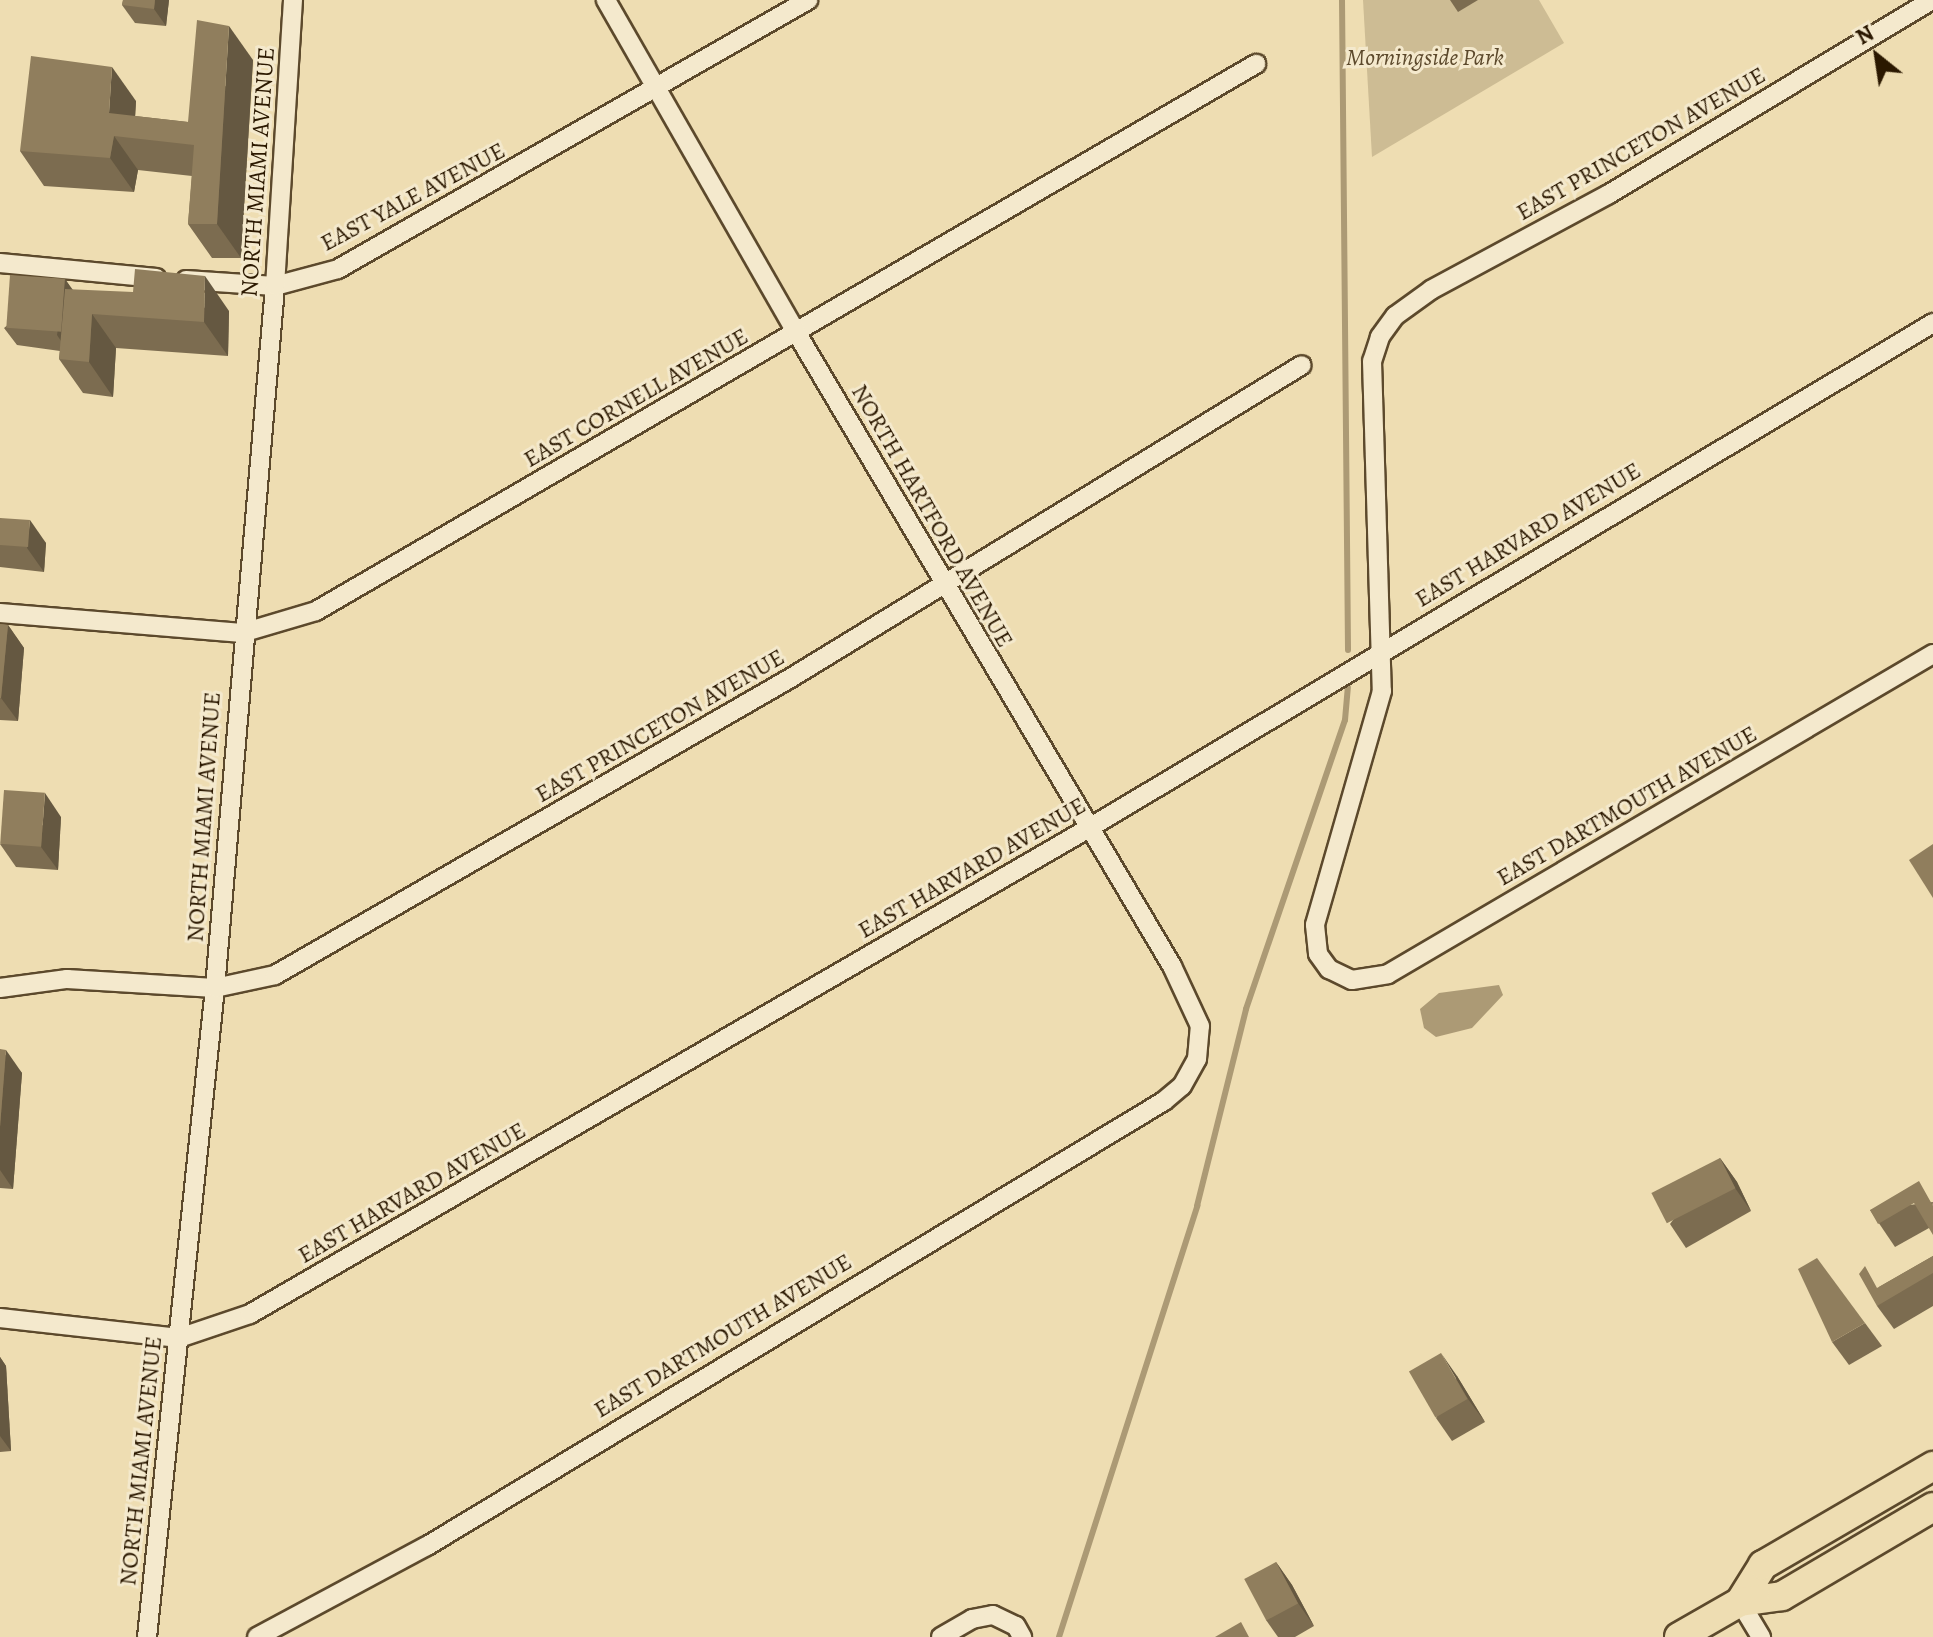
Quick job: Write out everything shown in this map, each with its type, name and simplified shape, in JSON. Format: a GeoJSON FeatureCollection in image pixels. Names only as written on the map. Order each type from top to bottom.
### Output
{"type":"FeatureCollection","features":[{"type":"Feature","properties":{"kind":"main road"},"geometry":{"type":"LineString","coordinates":[[1740,1602],[1763,1565],[1933,1466]]}},
{"type":"Feature","properties":{"kind":"main road"},"geometry":{"type":"LineString","coordinates":[[1679,1637],[1740,1602],[1782,1596],[1933,1507]]}},
{"type":"Feature","properties":{"kind":"street","name":"NORTH MIAMI AVENUE"},"geometry":{"type":"LineString","coordinates":[[147,1637],[215,988],[242,633],[275,286],[293,0]]}},
{"type":"Feature","properties":{"kind":"street","name":"NORTH HARTFORD AVENUE"},"geometry":{"type":"LineString","coordinates":[[606,0],[796,332],[1196,1010],[1197,1059]]}},
{"type":"Feature","properties":{"kind":"street","name":"EAST YALE AVENUE"},"geometry":{"type":"LineString","coordinates":[[0,263],[275,286],[338,269],[656,90],[808,0]]}},
{"type":"Feature","properties":{"kind":"street","name":"EAST PRINCETON AVENUE"},"geometry":{"type":"LineString","coordinates":[[1383,650],[1372,361],[1380,337],[1395,316],[1431,290],[1609,194],[1932,0]]}},
{"type":"Feature","properties":{"kind":"street","name":"EAST CORNELL AVENUE"},"geometry":{"type":"LineString","coordinates":[[0,613],[242,633],[316,611],[1256,64]]}},
{"type":"Feature","properties":{"kind":"street","name":"EAST HARVARD AVENUE"},"geometry":{"type":"LineString","coordinates":[[0,1318],[179,1338],[250,1314],[1089,828],[1933,323]]}},
{"type":"Feature","properties":{"kind":"street","name":"EAST PRINCETON AVENUE"},"geometry":{"type":"LineString","coordinates":[[0,988],[67,979],[215,988],[260,982],[329,947],[945,585],[1302,365]]}},
{"type":"Feature","properties":{"kind":"street","name":"EAST DARTMOUTH AVENUE"},"geometry":{"type":"LineString","coordinates":[[1383,650],[1382,691],[1369,746],[1315,925],[1318,954],[1340,976],[1366,981],[1388,974],[1933,654]]}},
{"type":"Feature","properties":{"kind":"street","name":"EAST DARTMOUTH AVENUE"},"geometry":{"type":"LineString","coordinates":[[257,1637],[427,1546],[1164,1101],[1182,1086],[1197,1059]]}},
{"type":"Feature","properties":{"kind":"street"},"geometry":{"type":"LineString","coordinates":[[1740,1602],[1761,1637]]}},
{"type":"Feature","properties":{"kind":"street"},"geometry":{"type":"LineString","coordinates":[[941,1637],[982,1615],[1006,1620],[1022,1637]]}},
{"type":"Feature","properties":{"kind":"green space","name":"Morningside Park"},"geometry":{"type":"Polygon","coordinates":[[[1363,0],[1539,0],[1564,43],[1372,157],[1363,0]]]}},
{"type":"Feature","properties":{"kind":"shaded area"},"geometry":{"type":"Polygon","coordinates":[[[1499,985],[1503,995],[1472,1028],[1436,1037],[1424,1028],[1420,1009],[1439,993],[1499,985]]]}},
{"type":"Feature","properties":{"kind":"building"},"geometry":{"type":"Polygon","coordinates":[[[123,0],[155,0],[154,9],[122,5],[123,0]]]}},
{"type":"Feature","properties":{"kind":"building"},"geometry":{"type":"Polygon","coordinates":[[[197,20],[229,26],[217,224],[188,224],[194,145],[114,136],[110,158],[20,151],[31,56],[112,67],[109,113],[188,122],[197,20]]]}},
{"type":"Feature","properties":{"kind":"building"},"geometry":{"type":"Polygon","coordinates":[[[135,269],[205,276],[204,322],[92,314],[89,362],[59,359],[65,289],[133,292],[135,269]]]}},
{"type":"Feature","properties":{"kind":"building"},"geometry":{"type":"Polygon","coordinates":[[[10,275],[65,279],[61,332],[6,328],[10,275]]]}},
{"type":"Feature","properties":{"kind":"building"},"geometry":{"type":"Polygon","coordinates":[[[0,518],[30,520],[28,547],[0,545],[0,518]]]}},
{"type":"Feature","properties":{"kind":"building"},"geometry":{"type":"Polygon","coordinates":[[[0,624],[8,625],[1,698],[0,698],[0,624]]]}},
{"type":"Feature","properties":{"kind":"building"},"geometry":{"type":"Polygon","coordinates":[[[4,790],[45,793],[41,847],[0,844],[4,790]]]}},
{"type":"Feature","properties":{"kind":"building"},"geometry":{"type":"Polygon","coordinates":[[[1933,844],[1933,898],[1909,860],[1933,844]]]}},
{"type":"Feature","properties":{"kind":"building"},"geometry":{"type":"Polygon","coordinates":[[[0,1049],[6,1050],[0,1127],[0,1049]]]}},
{"type":"Feature","properties":{"kind":"building"},"geometry":{"type":"Polygon","coordinates":[[[1720,1158],[1735,1188],[1667,1223],[1651,1193],[1720,1158]]]}},
{"type":"Feature","properties":{"kind":"building"},"geometry":{"type":"Polygon","coordinates":[[[1919,1181],[1933,1206],[1933,1235],[1914,1203],[1878,1224],[1870,1210],[1919,1181]]]}},
{"type":"Feature","properties":{"kind":"building"},"geometry":{"type":"Polygon","coordinates":[[[1933,1256],[1933,1273],[1877,1306],[1859,1274],[1865,1266],[1877,1288],[1933,1256]]]}},
{"type":"Feature","properties":{"kind":"building"},"geometry":{"type":"Polygon","coordinates":[[[1817,1258],[1865,1323],[1832,1342],[1798,1269],[1817,1258]]]}},
{"type":"Feature","properties":{"kind":"building"},"geometry":{"type":"Polygon","coordinates":[[[1441,1353],[1468,1399],[1435,1417],[1409,1372],[1441,1353]]]}},
{"type":"Feature","properties":{"kind":"building"},"geometry":{"type":"Polygon","coordinates":[[[1276,1562],[1298,1603],[1266,1620],[1244,1579],[1276,1562]]]}},
{"type":"Feature","properties":{"kind":"building"},"geometry":{"type":"Polygon","coordinates":[[[1241,1622],[1249,1637],[1215,1637],[1241,1622]]]}},
{"type":"Feature","properties":{"kind":"waterway"},"geometry":{"type":"LineString","coordinates":[[1342,0],[1348,650]]}},
{"type":"Feature","properties":{"kind":"waterway"},"geometry":{"type":"LineString","coordinates":[[1059,1637],[1197,1206],[1246,1009],[1345,720],[1348,687]]}}]}
